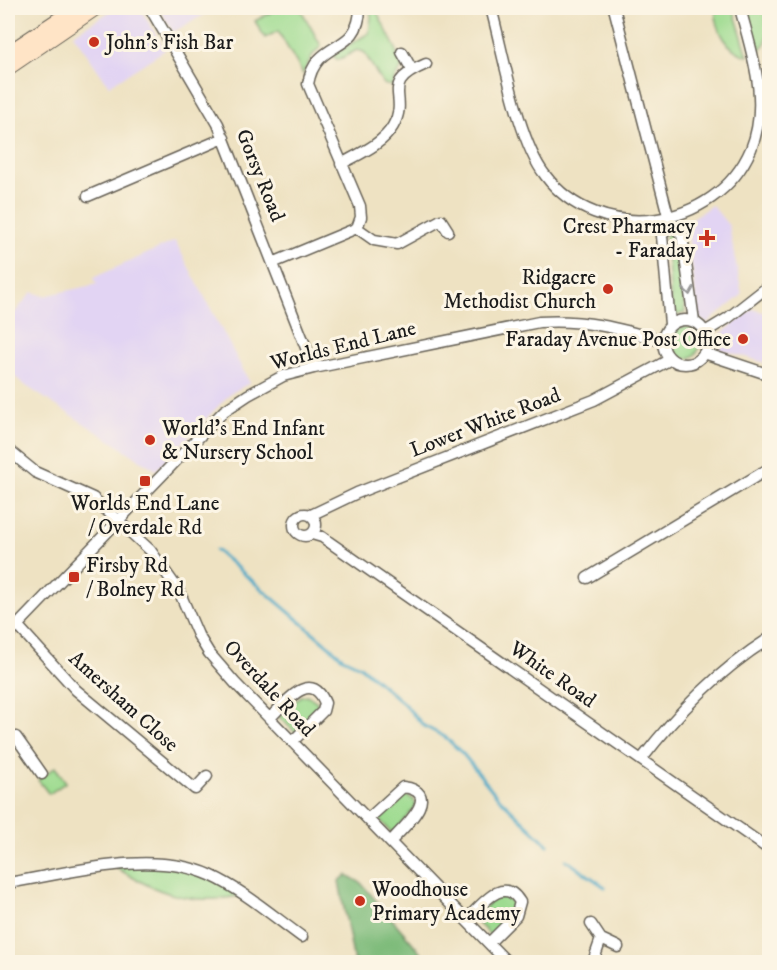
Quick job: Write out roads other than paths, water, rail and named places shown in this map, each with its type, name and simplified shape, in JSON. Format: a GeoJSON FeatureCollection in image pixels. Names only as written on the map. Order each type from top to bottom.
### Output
{"type":"FeatureCollection","features":[{"type":"Feature","properties":{"kind":"street"},"geometry":{"type":"LineString","coordinates":[[8,53],[76,8]]}},
{"type":"Feature","properties":{"kind":"street"},"geometry":{"type":"LineString","coordinates":[[83,8],[85,10],[88,8]]}},
{"type":"Feature","properties":{"kind":"street"},"geometry":{"type":"LineString","coordinates":[[8,69],[96,8]]}},
{"type":"Feature","properties":{"kind":"street","name":"Gorsy Road"},"geometry":{"type":"LineString","coordinates":[[150,8],[224,138],[275,262],[314,368]]}},
{"type":"Feature","properties":{"kind":"street"},"geometry":{"type":"LineString","coordinates":[[275,262],[357,228],[361,217],[360,206],[308,84],[318,57],[354,33],[359,22],[360,8]]}},
{"type":"Feature","properties":{"kind":"street"},"geometry":{"type":"LineString","coordinates":[[491,8],[530,151],[545,176],[567,197],[590,212],[634,221],[670,221],[702,204],[720,191],[738,172],[751,149],[760,106],[759,84],[740,8]]}},
{"type":"Feature","properties":{"kind":"street"},"geometry":{"type":"LineString","coordinates":[[614,8],[670,221],[682,235],[694,321]]}},
{"type":"Feature","properties":{"kind":"street"},"geometry":{"type":"LineString","coordinates":[[402,52],[412,70]]}},
{"type":"Feature","properties":{"kind":"street"},"geometry":{"type":"LineString","coordinates":[[341,164],[385,138],[398,113],[396,92],[399,81],[412,70],[426,64]]}},
{"type":"Feature","properties":{"kind":"street"},"geometry":{"type":"LineString","coordinates":[[88,196],[224,138]]}},
{"type":"Feature","properties":{"kind":"street"},"geometry":{"type":"LineString","coordinates":[[357,228],[384,244],[397,244],[441,220],[448,231]]}},
{"type":"Feature","properties":{"kind":"street"},"geometry":{"type":"LineString","coordinates":[[670,221],[662,236],[670,324],[662,341],[664,349],[671,359],[678,363],[691,363],[704,353],[707,343],[705,332],[694,321],[683,319],[670,324]]}},
{"type":"Feature","properties":{"kind":"street"},"geometry":{"type":"LineString","coordinates":[[705,332],[728,318],[770,285]]}},
{"type":"Feature","properties":{"kind":"street","name":"Worlds End Lane"},"geometry":{"type":"LineString","coordinates":[[8,635],[224,411],[273,381],[314,368],[539,322],[572,320],[606,325],[662,341]]}},
{"type":"Feature","properties":{"kind":"street"},"geometry":{"type":"LineString","coordinates":[[704,353],[770,375]]}},
{"type":"Feature","properties":{"kind":"street","name":"Lower White Road"},"geometry":{"type":"LineString","coordinates":[[311,515],[357,493],[594,400],[671,359]]}},
{"type":"Feature","properties":{"kind":"street","name":"Overdale Road"},"geometry":{"type":"LineString","coordinates":[[8,450],[35,472],[93,498],[150,550],[169,575],[209,653],[507,963]]}},
{"type":"Feature","properties":{"kind":"street"},"geometry":{"type":"LineString","coordinates":[[587,578],[770,468]]}},
{"type":"Feature","properties":{"kind":"street","name":"White Road"},"geometry":{"type":"LineString","coordinates":[[311,515],[300,515],[295,520],[294,527],[302,535],[312,534],[322,537],[770,850]]}},
{"type":"Feature","properties":{"kind":"street"},"geometry":{"type":"LineString","coordinates":[[311,515],[316,524],[312,534]]}},
{"type":"Feature","properties":{"kind":"street","name":"Amersham Close"},"geometry":{"type":"LineString","coordinates":[[18,626],[76,690],[195,789],[207,776]]}},
{"type":"Feature","properties":{"kind":"street"},"geometry":{"type":"LineString","coordinates":[[641,760],[672,720],[706,685],[743,655],[770,638]]}},
{"type":"Feature","properties":{"kind":"street"},"geometry":{"type":"LineString","coordinates":[[270,718],[300,689],[309,688],[318,691],[325,703],[323,711],[293,741]]}},
{"type":"Feature","properties":{"kind":"street"},"geometry":{"type":"LineString","coordinates":[[8,742],[16,737],[42,774]]}},
{"type":"Feature","properties":{"kind":"street"},"geometry":{"type":"LineString","coordinates":[[368,819],[403,787],[410,788],[418,794],[421,804],[419,812],[390,842]]}},
{"type":"Feature","properties":{"kind":"street"},"geometry":{"type":"LineString","coordinates":[[8,883],[146,862],[174,865],[210,875],[302,937]]}},
{"type":"Feature","properties":{"kind":"street"},"geometry":{"type":"LineString","coordinates":[[466,920],[495,892],[508,890],[515,895],[520,902],[516,916],[489,943]]}},
{"type":"Feature","properties":{"kind":"street"},"geometry":{"type":"LineString","coordinates":[[591,924],[601,939],[618,947]]}},
{"type":"Feature","properties":{"kind":"street"},"geometry":{"type":"LineString","coordinates":[[593,963],[601,939]]}},
{"type":"Feature","properties":{"kind":"waterway"},"geometry":{"type":"LineString","coordinates":[[216,550],[343,658],[360,666],[403,703],[424,726],[445,737],[463,754],[496,795],[548,845]]}},
{"type":"Feature","properties":{"kind":"waterway"},"geometry":{"type":"LineString","coordinates":[[566,860],[605,887]]}},
{"type":"Feature","properties":{"kind":"place","name":"John's Fish Bar"},"geometry":{"type":"Point","coordinates":[94,42]}},
{"type":"Feature","properties":{"kind":"place","name":"Crest Pharmacy - Faraday"},"geometry":{"type":"Point","coordinates":[707,238]}},
{"type":"Feature","properties":{"kind":"place","name":"Ridgacre Methodist Church"},"geometry":{"type":"Point","coordinates":[608,289]}},
{"type":"Feature","properties":{"kind":"place","name":"Faraday Avenue Post Office"},"geometry":{"type":"Point","coordinates":[743,339]}},
{"type":"Feature","properties":{"kind":"place","name":"World's End Infant & Nursery School"},"geometry":{"type":"Point","coordinates":[150,440]}},
{"type":"Feature","properties":{"kind":"place","name":"Worlds End Lane / Overdale Rd"},"geometry":{"type":"Point","coordinates":[145,481]}},
{"type":"Feature","properties":{"kind":"place","name":"Firsby Rd / Bolney Rd"},"geometry":{"type":"Point","coordinates":[74,577]}},
{"type":"Feature","properties":{"kind":"place","name":"Woodhouse Primary Academy"},"geometry":{"type":"Point","coordinates":[360,901]}}]}
